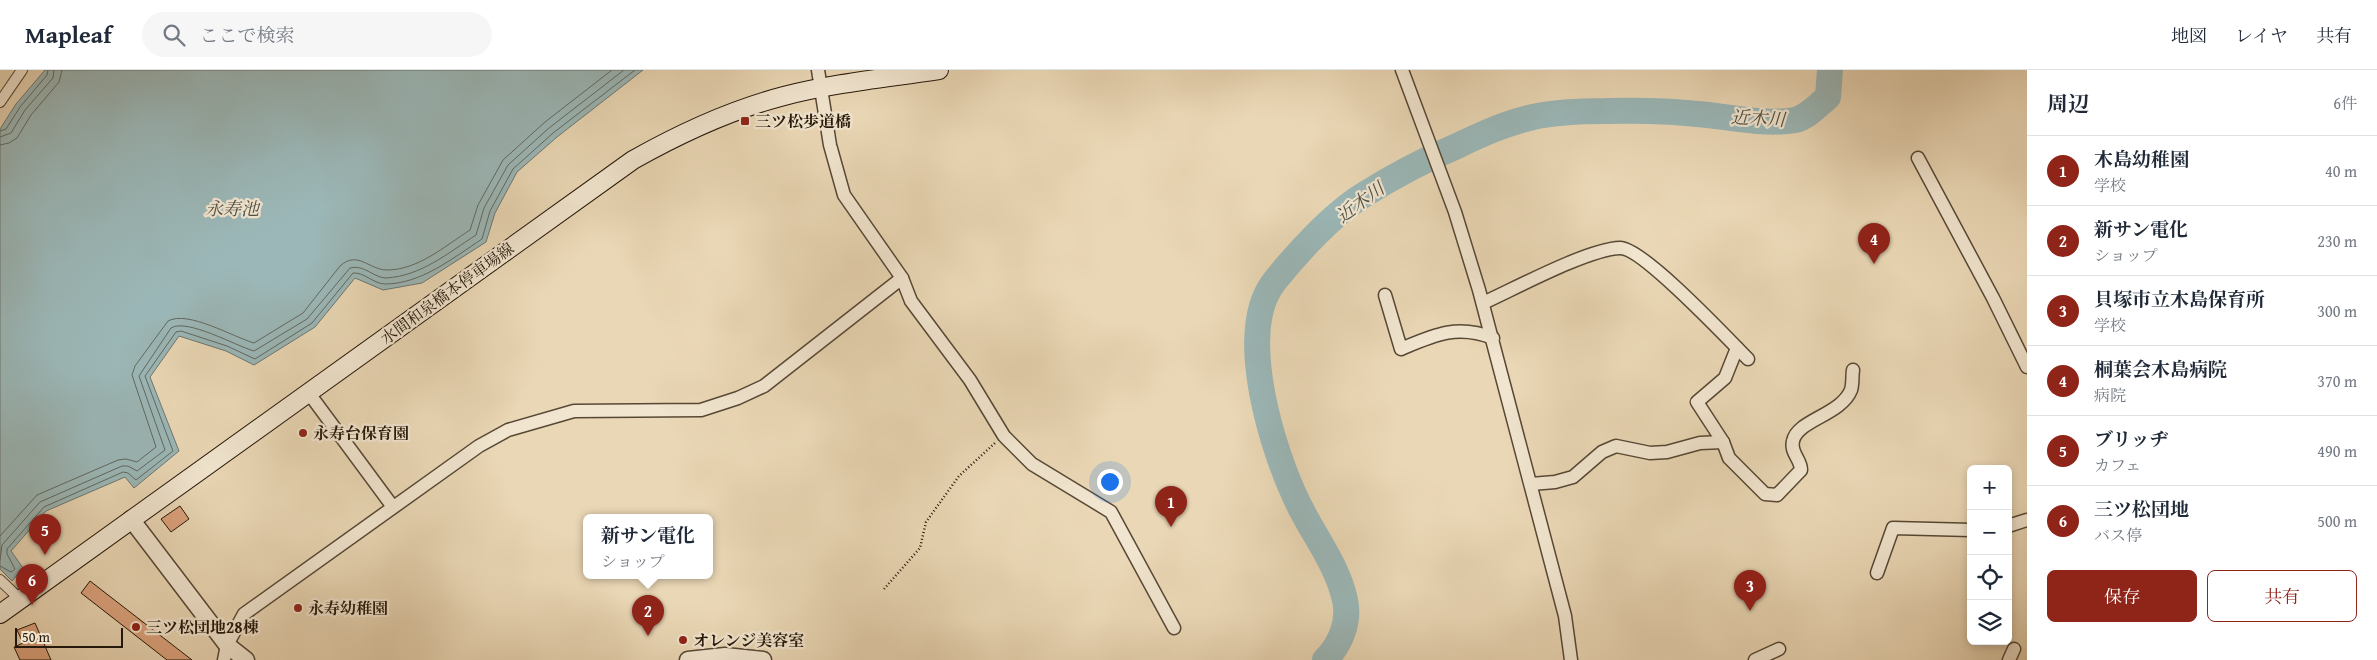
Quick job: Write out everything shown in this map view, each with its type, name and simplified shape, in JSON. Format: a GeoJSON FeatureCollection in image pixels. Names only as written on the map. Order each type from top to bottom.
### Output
{"type":"FeatureCollection","features":[{"type":"Feature","properties":{"kind":"main road","name":"水間和泉橋本停車場線"},"geometry":{"type":"LineString","coordinates":[[0,614],[632,160],[671,138],[730,113],[785,96],[939,70]]}},
{"type":"Feature","properties":{"kind":"street"},"geometry":{"type":"LineString","coordinates":[[0,102],[22,70]]}},
{"type":"Feature","properties":{"kind":"street"},"geometry":{"type":"LineString","coordinates":[[818,70],[830,145],[844,195],[902,278],[911,301],[970,380],[1004,436],[1032,464],[1111,512],[1174,628]]}},
{"type":"Feature","properties":{"kind":"street"},"geometry":{"type":"LineString","coordinates":[[1402,70],[1455,212],[1483,303],[1565,616],[1571,660]]}},
{"type":"Feature","properties":{"kind":"street"},"geometry":{"type":"LineString","coordinates":[[1918,158],[1998,307],[2027,367]]}},
{"type":"Feature","properties":{"kind":"street"},"geometry":{"type":"LineString","coordinates":[[1483,303],[1587,256],[1621,248],[1634,252],[1658,271],[1748,359]]}},
{"type":"Feature","properties":{"kind":"street"},"geometry":{"type":"LineString","coordinates":[[225,653],[244,614],[479,446],[508,430],[549,416],[574,411],[701,410],[738,398],[764,386],[902,278]]}},
{"type":"Feature","properties":{"kind":"street"},"geometry":{"type":"LineString","coordinates":[[1385,296],[1401,349],[1432,336],[1457,330],[1477,332],[1493,338]]}},
{"type":"Feature","properties":{"kind":"street"},"geometry":{"type":"LineString","coordinates":[[1737,348],[1725,378],[1697,402],[1723,442],[1729,458],[1765,494],[1776,495],[1801,470],[1801,463],[1792,450],[1793,439],[1800,430],[1835,410],[1846,398],[1851,390],[1853,370]]}},
{"type":"Feature","properties":{"kind":"street"},"geometry":{"type":"LineString","coordinates":[[308,392],[393,507]]}},
{"type":"Feature","properties":{"kind":"street"},"geometry":{"type":"LineString","coordinates":[[1531,484],[1555,482],[1573,477],[1602,452],[1616,446],[1650,453],[1667,452],[1700,443],[1723,442]]}},
{"type":"Feature","properties":{"kind":"street"},"geometry":{"type":"LineString","coordinates":[[131,519],[225,653],[246,660]]}},
{"type":"Feature","properties":{"kind":"street"},"geometry":{"type":"LineString","coordinates":[[2012,525],[2027,520]]}},
{"type":"Feature","properties":{"kind":"street"},"geometry":{"type":"LineString","coordinates":[[1877,574],[1893,528],[1967,530]]}},
{"type":"Feature","properties":{"kind":"street"},"geometry":{"type":"LineString","coordinates":[[0,580],[20,599]]}},
{"type":"Feature","properties":{"kind":"street"},"geometry":{"type":"LineString","coordinates":[[1755,660],[1779,650]]}},
{"type":"Feature","properties":{"kind":"street"},"geometry":{"type":"LineString","coordinates":[[688,660],[725,656],[763,660]]}},
{"type":"Feature","properties":{"kind":"path"},"geometry":{"type":"LineString","coordinates":[[884,589],[920,548],[926,522],[959,476],[1004,436]]}},
{"type":"Feature","properties":{"kind":"water","name":"永寿池"},"geometry":{"type":"Polygon","coordinates":[[[45,70],[643,70],[557,137],[517,172],[495,213],[486,242],[422,283],[383,290],[355,278],[315,327],[254,365],[226,351],[179,336],[150,377],[179,451],[134,488],[125,477],[46,511],[11,551],[23,568],[12,581],[0,569],[0,129],[16,104],[45,70]]]}},
{"type":"Feature","properties":{"kind":"building"},"geometry":{"type":"Polygon","coordinates":[[[180,506],[189,519],[171,532],[161,519],[180,506]]]}},
{"type":"Feature","properties":{"kind":"building","name":"三ツ松団地28棟"},"geometry":{"type":"Polygon","coordinates":[[[90,581],[192,660],[167,660],[81,593],[90,581]]]}},
{"type":"Feature","properties":{"kind":"building"},"geometry":{"type":"Polygon","coordinates":[[[35,623],[51,660],[20,660],[14,647],[23,643],[17,630],[35,623]]]}},
{"type":"Feature","properties":{"kind":"waterway","name":"近木川"},"geometry":{"type":"LineString","coordinates":[[1325,660],[1335,647],[1345,625],[1345,600],[1337,574],[1298,503],[1278,454],[1262,392],[1258,360],[1258,330],[1263,304],[1274,282],[1293,259],[1327,224],[1362,196],[1420,163],[1476,137],[1523,119],[1569,112],[1631,111],[1695,114],[1773,122],[1795,120],[1809,114],[1828,97],[1830,70]]}},
{"type":"Feature","properties":{"kind":"place","name":"三ツ松歩道橋"},"geometry":{"type":"Point","coordinates":[745,121]}},
{"type":"Feature","properties":{"kind":"place","name":"桐葉会木島病院"},"geometry":{"type":"Point","coordinates":[1874,264]}},
{"type":"Feature","properties":{"kind":"place","name":"永寿台保育園"},"geometry":{"type":"Point","coordinates":[303,433]}},
{"type":"Feature","properties":{"kind":"place","name":"木島幼稚園"},"geometry":{"type":"Point","coordinates":[1171,527]}},
{"type":"Feature","properties":{"kind":"place","name":"ブリッヂ"},"geometry":{"type":"Point","coordinates":[45,555]}},
{"type":"Feature","properties":{"kind":"place","name":"三ツ松団地"},"geometry":{"type":"Point","coordinates":[32,605]}},
{"type":"Feature","properties":{"kind":"place","name":"永寿幼稚園"},"geometry":{"type":"Point","coordinates":[298,608]}},
{"type":"Feature","properties":{"kind":"place","name":"貝塚市立木島保育所"},"geometry":{"type":"Point","coordinates":[1750,611]}},
{"type":"Feature","properties":{"kind":"place","name":"三ツ松団地28棟"},"geometry":{"type":"Point","coordinates":[136,627]}},
{"type":"Feature","properties":{"kind":"place","name":"新サン電化"},"geometry":{"type":"Point","coordinates":[648,636]}},
{"type":"Feature","properties":{"kind":"place","name":"オレンジ美容室"},"geometry":{"type":"Point","coordinates":[683,640]}}]}
